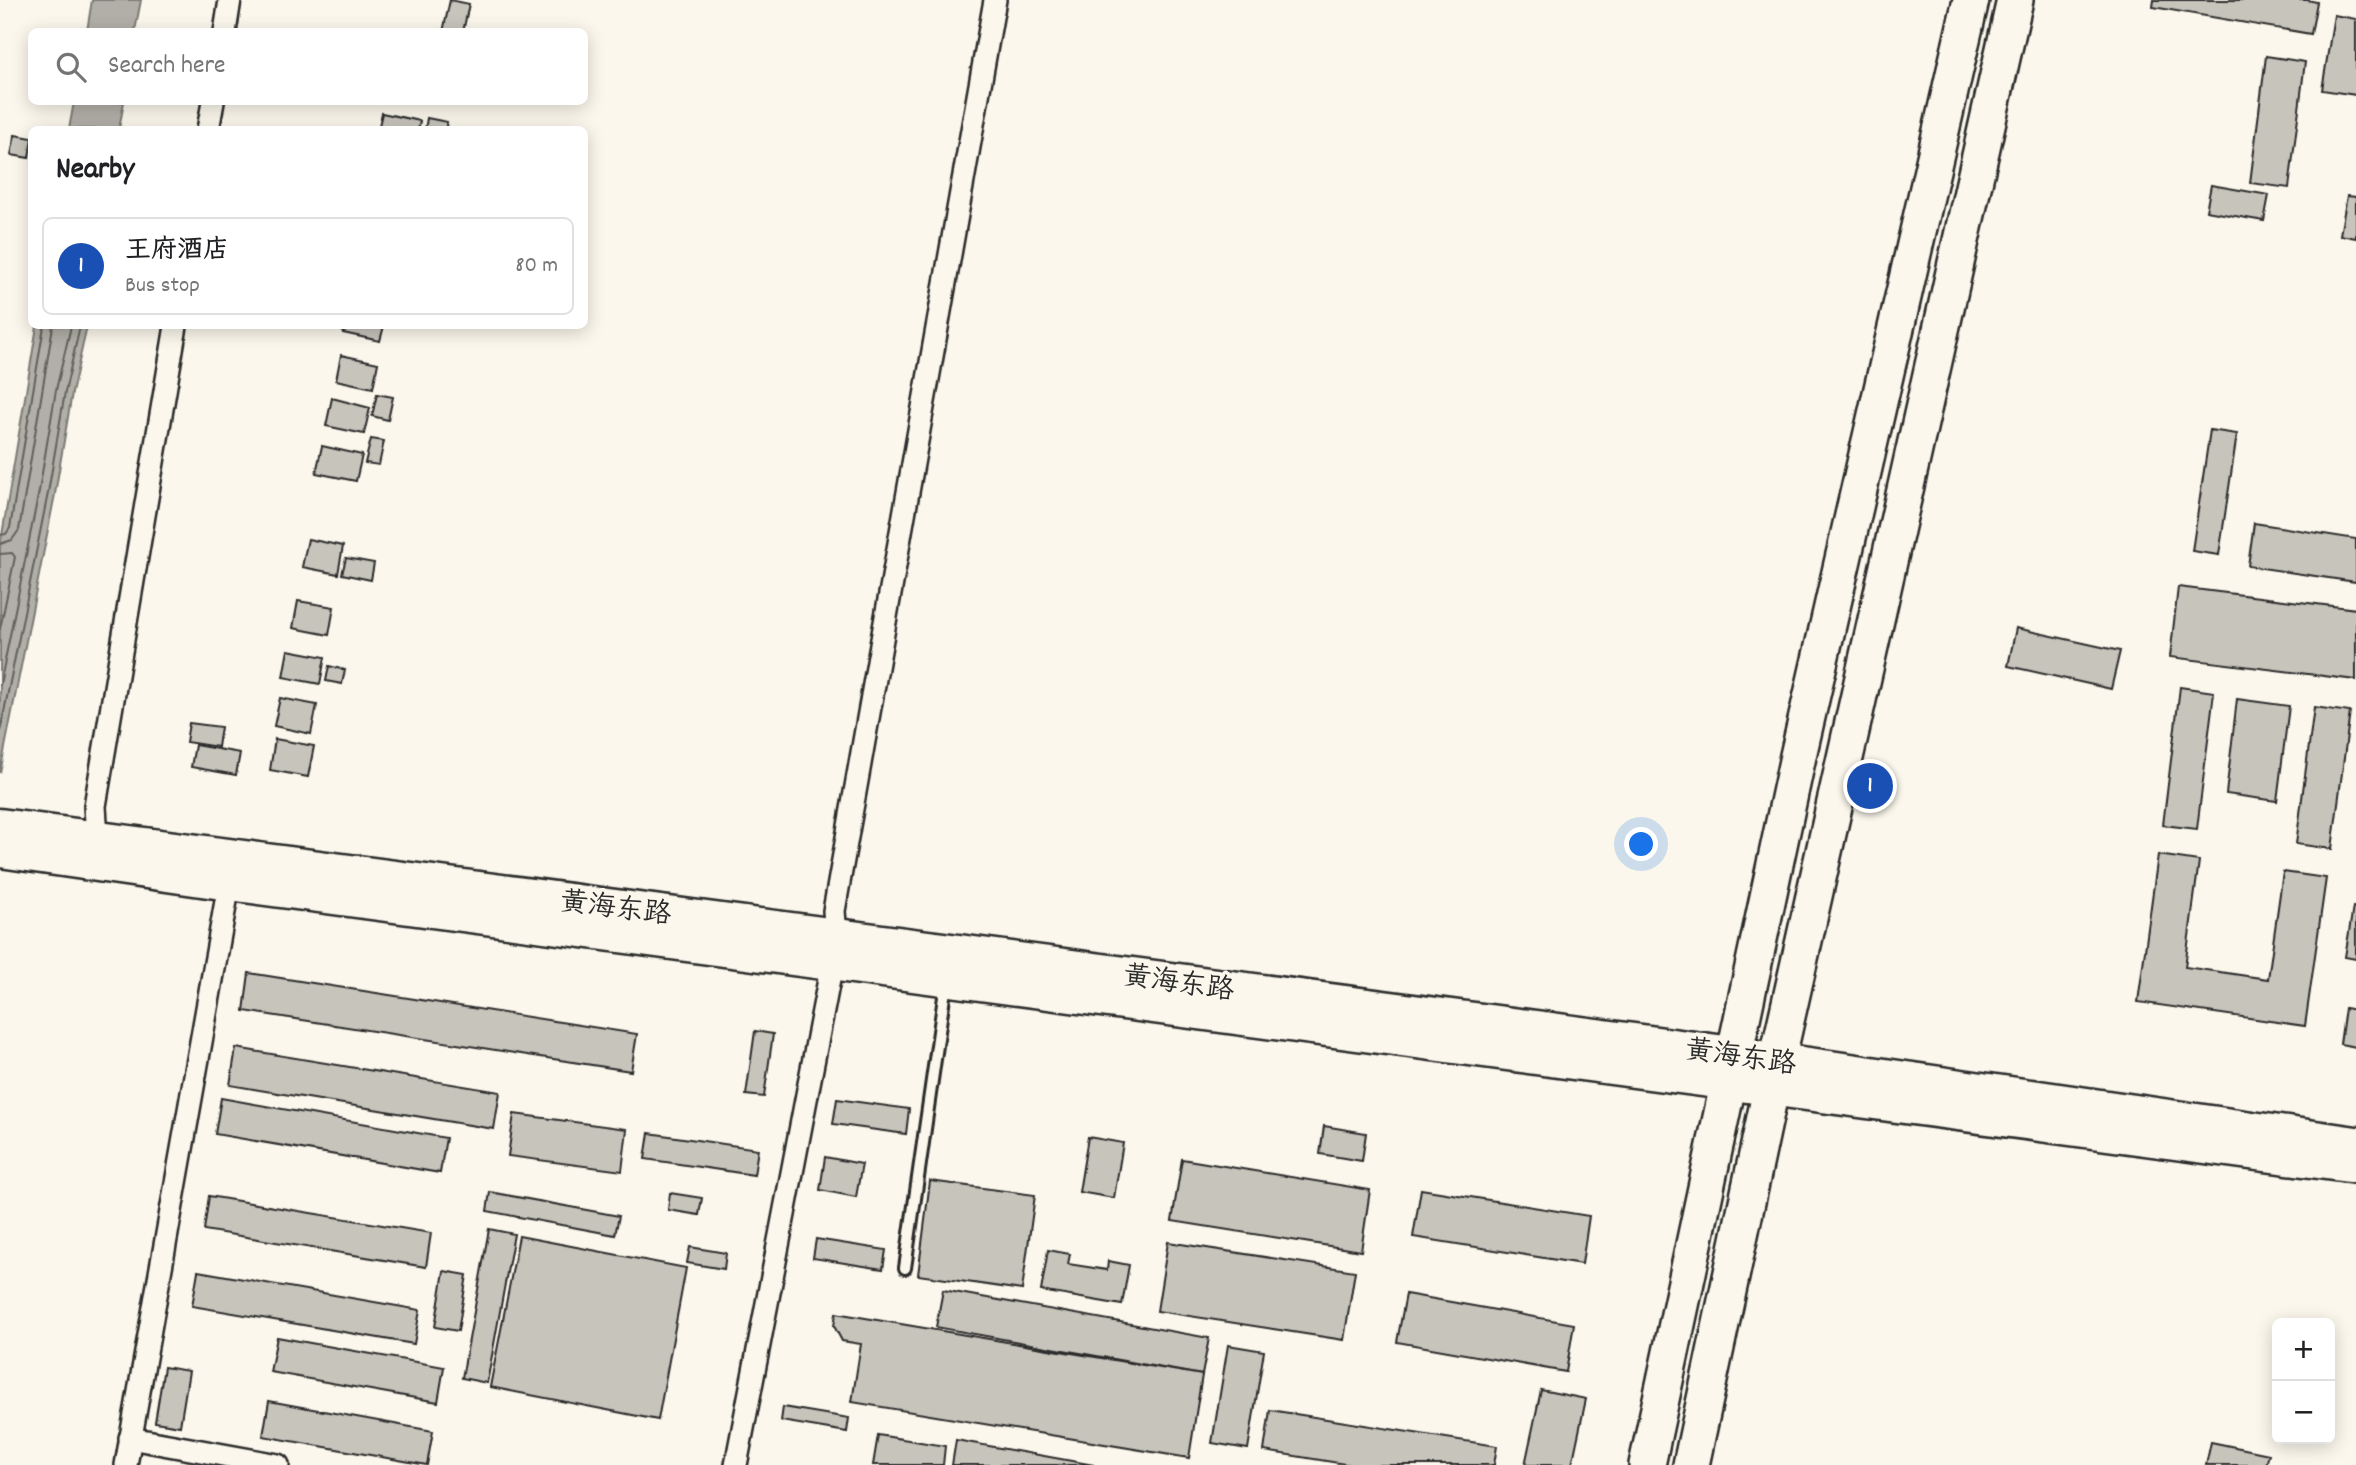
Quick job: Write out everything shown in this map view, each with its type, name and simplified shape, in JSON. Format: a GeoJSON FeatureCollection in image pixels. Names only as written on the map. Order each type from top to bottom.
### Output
{"type":"FeatureCollection","features":[{"type":"Feature","properties":{"kind":"main road"},"geometry":{"type":"LineString","coordinates":[[1647,1465],[1798,756],[1971,0]]}},
{"type":"Feature","properties":{"kind":"main road"},"geometry":{"type":"LineString","coordinates":[[1691,1465],[1774,1075],[2015,0]]}},
{"type":"Feature","properties":{"kind":"street"},"geometry":{"type":"LineString","coordinates":[[226,28],[230,0]]}},
{"type":"Feature","properties":{"kind":"street"},"geometry":{"type":"LineString","coordinates":[[736,1465],[834,949],[836,897],[995,0]]}},
{"type":"Feature","properties":{"kind":"street"},"geometry":{"type":"LineString","coordinates":[[209,126],[212,105]]}},
{"type":"Feature","properties":{"kind":"street"},"geometry":{"type":"LineString","coordinates":[[97,838],[95,807],[175,329]]}},
{"type":"Feature","properties":{"kind":"street","name":"黄海东路"},"geometry":{"type":"LineString","coordinates":[[3,839],[97,838],[834,949],[1730,1068],[2356,1167]]}},
{"type":"Feature","properties":{"kind":"street","name":"黄海东路"},"geometry":{"type":"LineString","coordinates":[[3,839],[229,884],[834,949],[947,979],[1730,1068]]}},
{"type":"Feature","properties":{"kind":"street"},"geometry":{"type":"LineString","coordinates":[[126,1465],[229,884]]}},
{"type":"Feature","properties":{"kind":"street","name":"黄海东路"},"geometry":{"type":"LineString","coordinates":[[1774,1075],[2356,1143]]}},
{"type":"Feature","properties":{"kind":"street"},"geometry":{"type":"LineString","coordinates":[[130,1438],[278,1465]]}},
{"type":"Feature","properties":{"kind":"lane"},"geometry":{"type":"LineString","coordinates":[[905,1268],[947,979]]}},
{"type":"Feature","properties":{"kind":"water"},"geometry":{"type":"Polygon","coordinates":[[[92,0],[141,0],[136,28],[87,28],[92,0]]]}},
{"type":"Feature","properties":{"kind":"water"},"geometry":{"type":"Polygon","coordinates":[[[73,105],[123,105],[120,126],[70,126],[73,105]]]}},
{"type":"Feature","properties":{"kind":"water"},"geometry":{"type":"Polygon","coordinates":[[[36,329],[86,329],[0,773],[0,547],[36,329]]]}},
{"type":"Feature","properties":{"kind":"building"},"geometry":{"type":"Polygon","coordinates":[[[450,0],[469,4],[464,28],[444,28],[450,0]]]}},
{"type":"Feature","properties":{"kind":"building"},"geometry":{"type":"Polygon","coordinates":[[[2154,0],[2317,2],[2311,34],[2153,7],[2154,0]]]}},
{"type":"Feature","properties":{"kind":"building"},"geometry":{"type":"Polygon","coordinates":[[[2334,15],[2356,19],[2356,95],[2322,90],[2334,15]]]}},
{"type":"Feature","properties":{"kind":"building"},"geometry":{"type":"Polygon","coordinates":[[[2266,56],[2305,62],[2289,188],[2250,183],[2266,56]]]}},
{"type":"Feature","properties":{"kind":"building"},"geometry":{"type":"Polygon","coordinates":[[[382,113],[420,121],[419,126],[379,126],[382,113]]]}},
{"type":"Feature","properties":{"kind":"building"},"geometry":{"type":"Polygon","coordinates":[[[427,118],[447,122],[446,126],[426,126],[427,118]]]}},
{"type":"Feature","properties":{"kind":"building"},"geometry":{"type":"Polygon","coordinates":[[[15,135],[28,137],[28,158],[11,155],[15,135]]]}},
{"type":"Feature","properties":{"kind":"building"},"geometry":{"type":"Polygon","coordinates":[[[2211,185],[2269,195],[2264,221],[2206,211],[2211,185]]]}},
{"type":"Feature","properties":{"kind":"building"},"geometry":{"type":"Polygon","coordinates":[[[2347,196],[2356,197],[2356,238],[2340,235],[2347,196]]]}},
{"type":"Feature","properties":{"kind":"building"},"geometry":{"type":"Polygon","coordinates":[[[344,329],[383,329],[380,341],[343,333],[344,329]]]}},
{"type":"Feature","properties":{"kind":"building"},"geometry":{"type":"Polygon","coordinates":[[[341,355],[378,363],[373,388],[336,380],[341,355]]]}},
{"type":"Feature","properties":{"kind":"building"},"geometry":{"type":"Polygon","coordinates":[[[377,394],[393,397],[388,420],[372,416],[377,394]]]}},
{"type":"Feature","properties":{"kind":"building"},"geometry":{"type":"Polygon","coordinates":[[[332,398],[370,408],[364,434],[326,426],[332,398]]]}},
{"type":"Feature","properties":{"kind":"building"},"geometry":{"type":"Polygon","coordinates":[[[2210,430],[2237,434],[2219,555],[2192,551],[2210,430]]]}},
{"type":"Feature","properties":{"kind":"building"},"geometry":{"type":"Polygon","coordinates":[[[371,439],[384,441],[379,465],[365,463],[371,439]]]}},
{"type":"Feature","properties":{"kind":"building"},"geometry":{"type":"Polygon","coordinates":[[[322,446],[362,455],[356,481],[316,473],[322,446]]]}},
{"type":"Feature","properties":{"kind":"building"},"geometry":{"type":"Polygon","coordinates":[[[2254,523],[2356,539],[2356,582],[2248,566],[2254,523]]]}},
{"type":"Feature","properties":{"kind":"building"},"geometry":{"type":"Polygon","coordinates":[[[308,539],[343,546],[338,574],[302,567],[308,539]]]}},
{"type":"Feature","properties":{"kind":"building"},"geometry":{"type":"Polygon","coordinates":[[[346,558],[374,563],[371,580],[342,574],[346,558]]]}},
{"type":"Feature","properties":{"kind":"building"},"geometry":{"type":"Polygon","coordinates":[[[2178,587],[2356,609],[2356,680],[2170,657],[2178,587]]]}},
{"type":"Feature","properties":{"kind":"building"},"geometry":{"type":"Polygon","coordinates":[[[298,601],[334,607],[329,635],[293,628],[298,601]]]}},
{"type":"Feature","properties":{"kind":"building"},"geometry":{"type":"Polygon","coordinates":[[[2016,628],[2120,651],[2111,689],[2008,666],[2016,628]]]}},
{"type":"Feature","properties":{"kind":"building"},"geometry":{"type":"Polygon","coordinates":[[[288,650],[325,657],[320,684],[283,677],[288,650]]]}},
{"type":"Feature","properties":{"kind":"building"},"geometry":{"type":"Polygon","coordinates":[[[329,666],[345,670],[342,684],[326,681],[329,666]]]}},
{"type":"Feature","properties":{"kind":"building"},"geometry":{"type":"Polygon","coordinates":[[[2180,687],[2214,692],[2197,829],[2163,825],[2180,687]]]}},
{"type":"Feature","properties":{"kind":"building"},"geometry":{"type":"Polygon","coordinates":[[[280,698],[317,705],[311,734],[274,726],[280,698]]]}},
{"type":"Feature","properties":{"kind":"building"},"geometry":{"type":"Polygon","coordinates":[[[2237,699],[2289,706],[2277,801],[2226,794],[2237,699]]]}},
{"type":"Feature","properties":{"kind":"building"},"geometry":{"type":"Polygon","coordinates":[[[2314,707],[2350,712],[2332,849],[2296,844],[2314,707]]]}},
{"type":"Feature","properties":{"kind":"building"},"geometry":{"type":"Polygon","coordinates":[[[189,723],[221,727],[218,747],[186,742],[189,723]]]}},
{"type":"Feature","properties":{"kind":"building"},"geometry":{"type":"Polygon","coordinates":[[[275,739],[314,746],[308,777],[270,770],[275,739]]]}},
{"type":"Feature","properties":{"kind":"building"},"geometry":{"type":"Polygon","coordinates":[[[195,745],[240,753],[236,775],[191,767],[195,745]]]}},
{"type":"Feature","properties":{"kind":"building"},"geometry":{"type":"Polygon","coordinates":[[[2158,855],[2199,861],[2185,967],[2268,979],[2283,872],[2326,878],[2305,1026],[2138,1002],[2158,855]]]}},
{"type":"Feature","properties":{"kind":"building"},"geometry":{"type":"Polygon","coordinates":[[[2353,907],[2356,908],[2356,959],[2345,957],[2353,907]]]}},
{"type":"Feature","properties":{"kind":"building"},"geometry":{"type":"Polygon","coordinates":[[[249,973],[637,1034],[631,1071],[244,1011],[249,973]]]}},
{"type":"Feature","properties":{"kind":"building"},"geometry":{"type":"Polygon","coordinates":[[[2345,1008],[2356,1010],[2356,1047],[2340,1044],[2345,1008]]]}},
{"type":"Feature","properties":{"kind":"building"},"geometry":{"type":"Polygon","coordinates":[[[755,1031],[773,1034],[764,1097],[746,1095],[755,1031]]]}},
{"type":"Feature","properties":{"kind":"building"},"geometry":{"type":"Polygon","coordinates":[[[236,1048],[500,1092],[494,1129],[230,1085],[236,1048]]]}},
{"type":"Feature","properties":{"kind":"building"},"geometry":{"type":"Polygon","coordinates":[[[221,1098],[446,1138],[440,1173],[215,1134],[221,1098]]]}},
{"type":"Feature","properties":{"kind":"building"},"geometry":{"type":"Polygon","coordinates":[[[837,1099],[909,1109],[906,1134],[833,1124],[837,1099]]]}},
{"type":"Feature","properties":{"kind":"building"},"geometry":{"type":"Polygon","coordinates":[[[514,1114],[627,1129],[622,1171],[508,1156],[514,1114]]]}},
{"type":"Feature","properties":{"kind":"building"},"geometry":{"type":"Polygon","coordinates":[[[1324,1126],[1366,1133],[1362,1161],[1320,1154],[1324,1126]]]}},
{"type":"Feature","properties":{"kind":"building"},"geometry":{"type":"Polygon","coordinates":[[[649,1133],[758,1149],[754,1175],[645,1159],[649,1133]]]}},
{"type":"Feature","properties":{"kind":"building"},"geometry":{"type":"Polygon","coordinates":[[[1088,1137],[1123,1143],[1114,1198],[1079,1192],[1088,1137]]]}},
{"type":"Feature","properties":{"kind":"building"},"geometry":{"type":"Polygon","coordinates":[[[825,1157],[862,1164],[856,1197],[820,1190],[825,1157]]]}},
{"type":"Feature","properties":{"kind":"building"},"geometry":{"type":"Polygon","coordinates":[[[1182,1159],[1370,1190],[1361,1251],[1172,1221],[1182,1159]]]}},
{"type":"Feature","properties":{"kind":"building"},"geometry":{"type":"Polygon","coordinates":[[[930,1181],[1035,1195],[1022,1290],[918,1275],[930,1181]]]}},
{"type":"Feature","properties":{"kind":"building"},"geometry":{"type":"Polygon","coordinates":[[[1421,1189],[1589,1216],[1582,1264],[1413,1237],[1421,1189]]]}},
{"type":"Feature","properties":{"kind":"building"},"geometry":{"type":"Polygon","coordinates":[[[490,1192],[619,1216],[615,1235],[487,1211],[490,1192]]]}},
{"type":"Feature","properties":{"kind":"building"},"geometry":{"type":"Polygon","coordinates":[[[670,1193],[702,1198],[699,1215],[668,1210],[670,1193]]]}},
{"type":"Feature","properties":{"kind":"building"},"geometry":{"type":"Polygon","coordinates":[[[209,1196],[431,1233],[426,1267],[204,1230],[209,1196]]]}},
{"type":"Feature","properties":{"kind":"building"},"geometry":{"type":"Polygon","coordinates":[[[489,1229],[514,1234],[487,1383],[462,1378],[489,1229]]]}},
{"type":"Feature","properties":{"kind":"building"},"geometry":{"type":"Polygon","coordinates":[[[519,1236],[686,1268],[658,1420],[490,1387],[519,1236]]]}},
{"type":"Feature","properties":{"kind":"building"},"geometry":{"type":"Polygon","coordinates":[[[816,1239],[886,1250],[883,1269],[813,1258],[816,1239]]]}},
{"type":"Feature","properties":{"kind":"building"},"geometry":{"type":"Polygon","coordinates":[[[1168,1242],[1355,1271],[1344,1340],[1157,1311],[1168,1242]]]}},
{"type":"Feature","properties":{"kind":"building"},"geometry":{"type":"Polygon","coordinates":[[[690,1247],[726,1253],[724,1269],[687,1263],[690,1247]]]}},
{"type":"Feature","properties":{"kind":"building"},"geometry":{"type":"Polygon","coordinates":[[[1048,1250],[1070,1254],[1068,1264],[1107,1270],[1108,1261],[1129,1265],[1122,1305],[1041,1291],[1048,1250]]]}},
{"type":"Feature","properties":{"kind":"building"},"geometry":{"type":"Polygon","coordinates":[[[198,1271],[420,1310],[414,1344],[192,1306],[198,1271]]]}},
{"type":"Feature","properties":{"kind":"building"},"geometry":{"type":"Polygon","coordinates":[[[444,1271],[467,1275],[458,1331],[435,1327],[444,1271]]]}},
{"type":"Feature","properties":{"kind":"building"},"geometry":{"type":"Polygon","coordinates":[[[943,1290],[1209,1338],[1202,1375],[936,1327],[943,1290]]]}},
{"type":"Feature","properties":{"kind":"building"},"geometry":{"type":"Polygon","coordinates":[[[1406,1294],[1574,1324],[1566,1372],[1397,1342],[1406,1294]]]}},
{"type":"Feature","properties":{"kind":"building"},"geometry":{"type":"Polygon","coordinates":[[[836,1313],[1202,1375],[1189,1458],[852,1402],[861,1344],[842,1341],[834,1326],[836,1313]]]}},
{"type":"Feature","properties":{"kind":"building"},"geometry":{"type":"Polygon","coordinates":[[[277,1337],[444,1367],[438,1402],[270,1372],[277,1337]]]}},
{"type":"Feature","properties":{"kind":"building"},"geometry":{"type":"Polygon","coordinates":[[[1228,1345],[1264,1351],[1248,1449],[1212,1443],[1228,1345]]]}},
{"type":"Feature","properties":{"kind":"building"},"geometry":{"type":"Polygon","coordinates":[[[164,1367],[189,1371],[180,1426],[155,1422],[164,1367]]]}},
{"type":"Feature","properties":{"kind":"building"},"geometry":{"type":"Polygon","coordinates":[[[1541,1390],[1586,1399],[1572,1465],[1525,1465],[1541,1390]]]}},
{"type":"Feature","properties":{"kind":"building"},"geometry":{"type":"Polygon","coordinates":[[[269,1401],[433,1431],[427,1465],[263,1436],[269,1401]]]}},
{"type":"Feature","properties":{"kind":"building"},"geometry":{"type":"Polygon","coordinates":[[[783,1407],[849,1418],[847,1432],[781,1421],[783,1407]]]}},
{"type":"Feature","properties":{"kind":"building"},"geometry":{"type":"Polygon","coordinates":[[[1270,1410],[1497,1446],[1494,1465],[1351,1465],[1264,1451],[1270,1410]]]}},
{"type":"Feature","properties":{"kind":"building"},"geometry":{"type":"Polygon","coordinates":[[[878,1435],[945,1446],[943,1465],[873,1465],[878,1435]]]}},
{"type":"Feature","properties":{"kind":"building"},"geometry":{"type":"Polygon","coordinates":[[[956,1440],[1094,1465],[952,1465],[956,1440]]]}},
{"type":"Feature","properties":{"kind":"building"},"geometry":{"type":"Polygon","coordinates":[[[2211,1442],[2269,1454],[2266,1465],[2206,1465],[2211,1442]]]}},
{"type":"Feature","properties":{"kind":"place","name":"王府酒店"},"geometry":{"type":"Point","coordinates":[1870,786]}}]}
